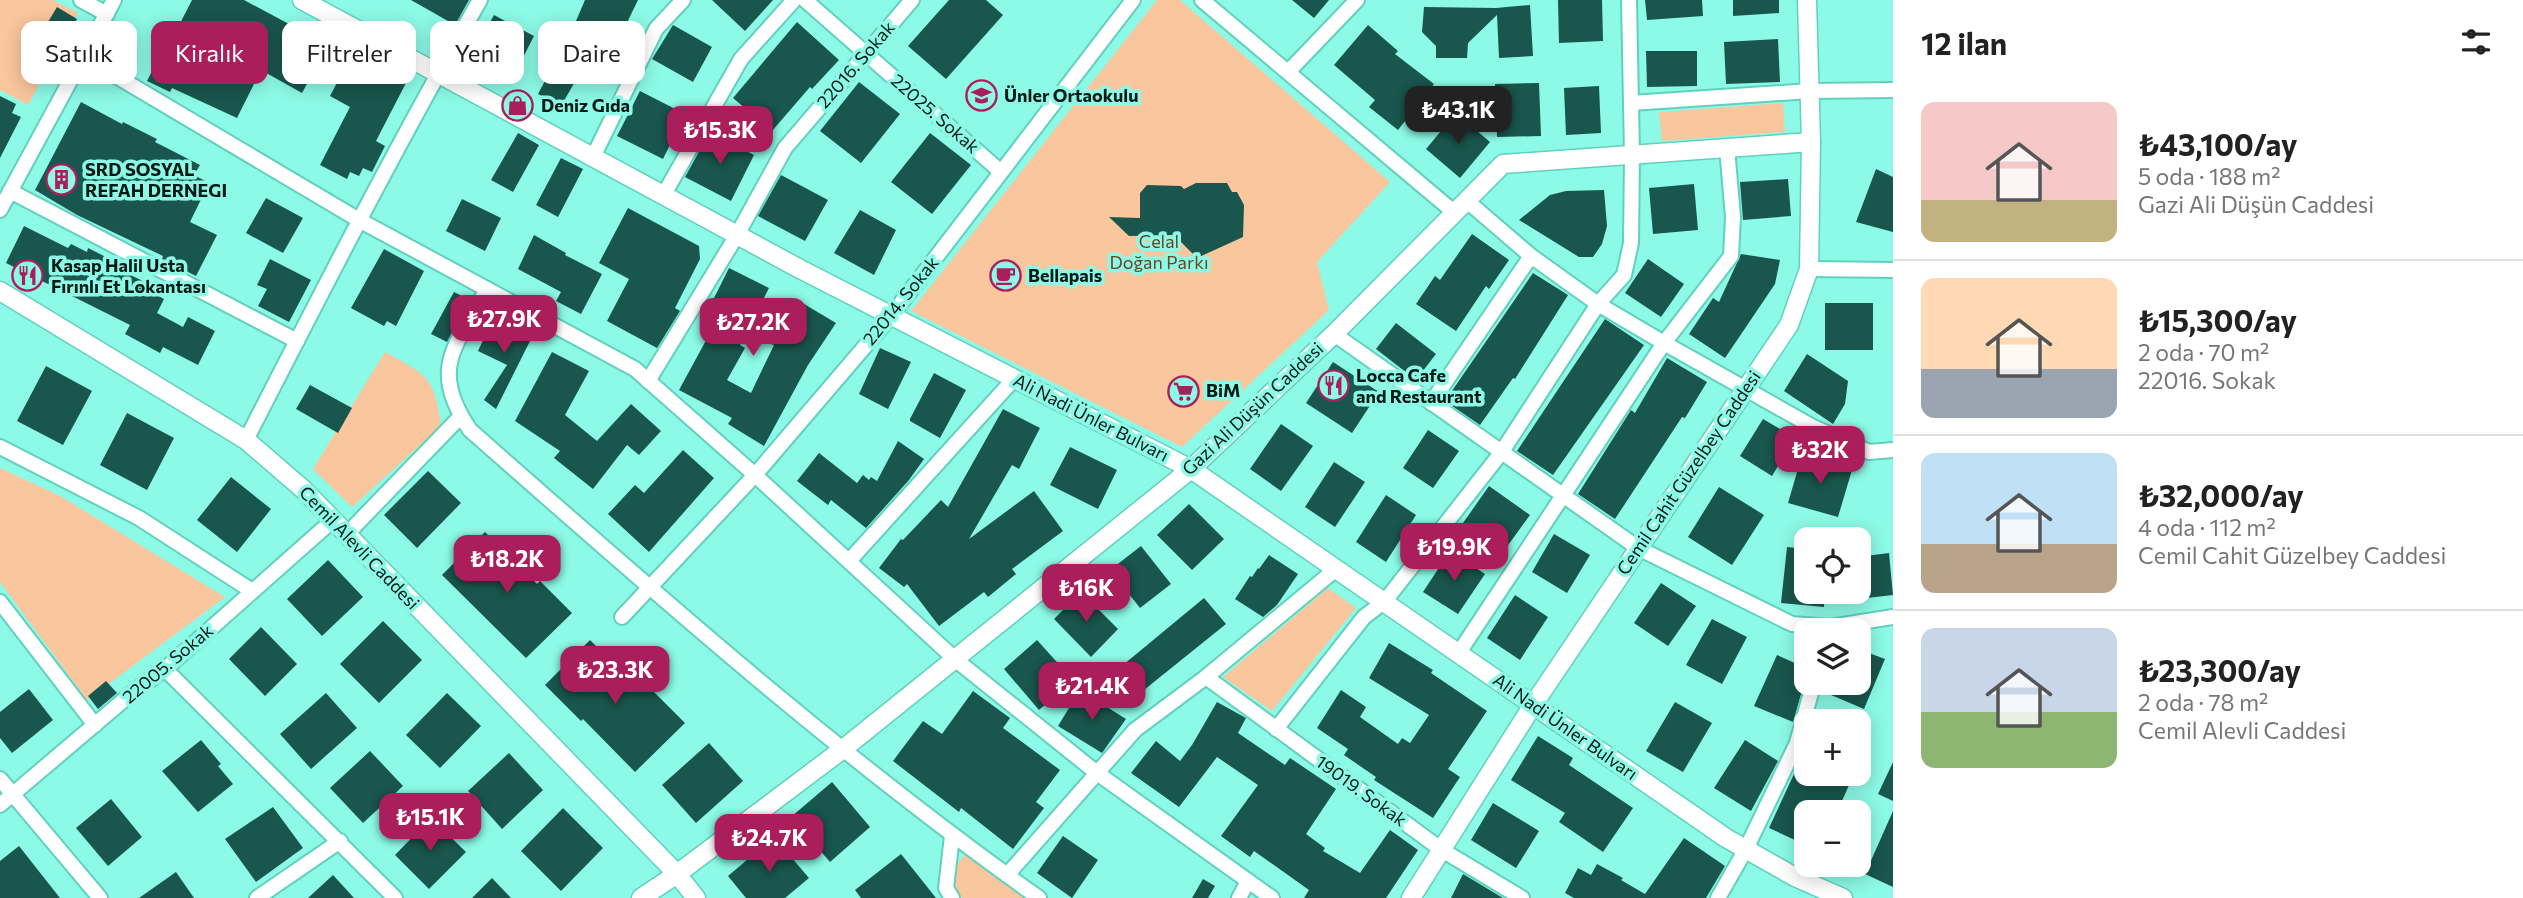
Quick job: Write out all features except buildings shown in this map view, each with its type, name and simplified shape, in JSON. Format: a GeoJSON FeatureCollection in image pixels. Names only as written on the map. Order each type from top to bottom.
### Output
{"type":"FeatureCollection","features":[{"type":"Feature","properties":{"kind":"street"},"geometry":{"type":"LineString","coordinates":[[81,0],[107,14]]}},
{"type":"Feature","properties":{"kind":"street"},"geometry":{"type":"LineString","coordinates":[[103,21],[114,0]]}},
{"type":"Feature","properties":{"kind":"street","name":"Ali Nadi Ünler Bulvarı"},"geometry":{"type":"LineString","coordinates":[[302,0],[430,69]]}},
{"type":"Feature","properties":{"kind":"street"},"geometry":{"type":"LineString","coordinates":[[468,21],[480,0]]}},
{"type":"Feature","properties":{"kind":"street"},"geometry":{"type":"LineString","coordinates":[[593,157],[656,29],[683,0]]}},
{"type":"Feature","properties":{"kind":"street"},"geometry":{"type":"LineString","coordinates":[[663,196],[741,59],[793,0]]}},
{"type":"Feature","properties":{"kind":"street","name":"22025. Sokak"},"geometry":{"type":"LineString","coordinates":[[804,0],[1001,172]]}},
{"type":"Feature","properties":{"kind":"street","name":"22016. Sokak"},"geometry":{"type":"LineString","coordinates":[[648,381],[737,235],[785,148],[912,0]]}},
{"type":"Feature","properties":{"kind":"street","name":"22014. Sokak"},"geometry":{"type":"LineString","coordinates":[[622,617],[755,475],[891,316],[1133,0]]}},
{"type":"Feature","properties":{"kind":"street"},"geometry":{"type":"LineString","coordinates":[[1202,0],[1287,72],[1461,207],[1598,304],[1813,427],[1868,452],[1893,450]]}},
{"type":"Feature","properties":{"kind":"street"},"geometry":{"type":"LineString","coordinates":[[1287,72],[1357,0]]}},
{"type":"Feature","properties":{"kind":"street"},"geometry":{"type":"LineString","coordinates":[[1276,729],[1364,617],[1385,601],[1501,453],[1598,304],[1624,275],[1631,243],[1629,0]]}},
{"type":"Feature","properties":{"kind":"street","name":"Cemil Cahit Güzelbey Caddesi"},"geometry":{"type":"LineString","coordinates":[[1411,898],[1533,705],[1789,325],[1809,269],[1811,142],[1807,0]]}},
{"type":"Feature","properties":{"kind":"street"},"geometry":{"type":"LineString","coordinates":[[0,210],[69,84]]}},
{"type":"Feature","properties":{"kind":"street"},"geometry":{"type":"LineString","coordinates":[[130,84],[359,220],[635,369],[956,660],[1097,773],[1272,898]]}},
{"type":"Feature","properties":{"kind":"street"},"geometry":{"type":"LineString","coordinates":[[246,440],[432,84]]}},
{"type":"Feature","properties":{"kind":"street","name":"Ali Nadi Ünler Bulvarı"},"geometry":{"type":"LineString","coordinates":[[458,84],[891,316],[1191,469],[1726,838],[1795,877],[1843,898]]}},
{"type":"Feature","properties":{"kind":"street"},"geometry":{"type":"LineString","coordinates":[[1631,103],[1810,91],[1893,90]]}},
{"type":"Feature","properties":{"kind":"street","name":"Gazi Ali Düşün Caddesi"},"geometry":{"type":"LineString","coordinates":[[641,898],[843,749],[1191,469],[1334,334],[1503,164],[1811,142]]}},
{"type":"Feature","properties":{"kind":"street"},"geometry":{"type":"LineString","coordinates":[[1458,654],[1664,343],[1731,256],[1733,217],[1727,148]]}},
{"type":"Feature","properties":{"kind":"street"},"geometry":{"type":"LineString","coordinates":[[10,191],[297,341]]}},
{"type":"Feature","properties":{"kind":"street"},"geometry":{"type":"LineString","coordinates":[[1431,403],[1531,256]]}},
{"type":"Feature","properties":{"kind":"street"},"geometry":{"type":"LineString","coordinates":[[1809,269],[1893,270]]}},
{"type":"Feature","properties":{"kind":"street"},"geometry":{"type":"LineString","coordinates":[[486,289],[449,360],[447,383],[470,430],[649,587],[843,749],[952,836],[1040,898]]}},
{"type":"Feature","properties":{"kind":"street","name":"Cemil Alevli Caddesi"},"geometry":{"type":"LineString","coordinates":[[0,291],[246,440],[304,490],[677,874],[696,898]]}},
{"type":"Feature","properties":{"kind":"street"},"geometry":{"type":"LineString","coordinates":[[1334,334],[1638,548],[1794,624]]}},
{"type":"Feature","properties":{"kind":"street"},"geometry":{"type":"LineString","coordinates":[[849,561],[1014,379]]}},
{"type":"Feature","properties":{"kind":"street"},"geometry":{"type":"LineString","coordinates":[[347,534],[461,416]]}},
{"type":"Feature","properties":{"kind":"street"},"geometry":{"type":"LineString","coordinates":[[0,447],[139,518],[253,592]]}},
{"type":"Feature","properties":{"kind":"street","name":"22005. Sokak"},"geometry":{"type":"LineString","coordinates":[[0,805],[165,669],[333,520]]}},
{"type":"Feature","properties":{"kind":"street"},"geometry":{"type":"LineString","coordinates":[[1007,875],[1135,730],[1206,677],[1336,569]]}},
{"type":"Feature","properties":{"kind":"street"},"geometry":{"type":"LineString","coordinates":[[0,602],[95,725]]}},
{"type":"Feature","properties":{"kind":"street"},"geometry":{"type":"LineString","coordinates":[[1871,621],[1893,617]]}},
{"type":"Feature","properties":{"kind":"street"},"geometry":{"type":"LineString","coordinates":[[165,669],[396,898]]}},
{"type":"Feature","properties":{"kind":"street","name":"19019. Sokak"},"geometry":{"type":"LineString","coordinates":[[1206,677],[1442,850],[1522,898]]}},
{"type":"Feature","properties":{"kind":"street"},"geometry":{"type":"LineString","coordinates":[[1718,898],[1746,849],[1797,743],[1810,695]]}},
{"type":"Feature","properties":{"kind":"street"},"geometry":{"type":"LineString","coordinates":[[0,779],[100,898]]}},
{"type":"Feature","properties":{"kind":"street"},"geometry":{"type":"LineString","coordinates":[[952,836],[946,888],[952,898]]}},
{"type":"Feature","properties":{"kind":"street"},"geometry":{"type":"LineString","coordinates":[[257,898],[340,841]]}},
{"type":"Feature","properties":{"kind":"street"},"geometry":{"type":"LineString","coordinates":[[1239,898],[1248,881]]}},
{"type":"Feature","properties":{"kind":"green space"},"geometry":{"type":"Polygon","coordinates":[[[0,0],[53,0],[78,13],[74,21],[21,21],[21,84],[39,84],[28,105],[0,90],[0,0]]]}},
{"type":"Feature","properties":{"kind":"green space","name":"Celal Doğan Parkı"},"geometry":{"type":"Polygon","coordinates":[[[1157,0],[1180,0],[1390,182],[1317,262],[1329,310],[1182,447],[911,311],[1157,0]]]}},
{"type":"Feature","properties":{"kind":"green space"},"geometry":{"type":"Polygon","coordinates":[[[1783,103],[1785,132],[1662,141],[1659,112],[1783,103]]]}},
{"type":"Feature","properties":{"kind":"green space"},"geometry":{"type":"Polygon","coordinates":[[[385,352],[426,379],[439,409],[441,426],[352,507],[313,469],[385,352]]]}},
{"type":"Feature","properties":{"kind":"green space"},"geometry":{"type":"Polygon","coordinates":[[[0,468],[60,496],[225,597],[87,700],[0,582],[0,468]]]}},
{"type":"Feature","properties":{"kind":"green space"},"geometry":{"type":"Polygon","coordinates":[[[1328,588],[1356,608],[1272,711],[1223,677],[1328,588]]]}},
{"type":"Feature","properties":{"kind":"green space"},"geometry":{"type":"Polygon","coordinates":[[[965,854],[1026,898],[962,898],[952,885],[957,865],[965,854]]]}},
{"type":"Feature","properties":{"kind":"place","name":"Ünler Ortaokulu"},"geometry":{"type":"Point","coordinates":[981,96]}},
{"type":"Feature","properties":{"kind":"place","name":"Deniz Gıda"},"geometry":{"type":"Point","coordinates":[518,106]}},
{"type":"Feature","properties":{"kind":"place","name":"SRD SOSYAL REFAH DERNEGI"},"geometry":{"type":"Point","coordinates":[62,180]}},
{"type":"Feature","properties":{"kind":"place","name":"Kasap Halil Usta Fırınlı Et Lokantası"},"geometry":{"type":"Point","coordinates":[28,276]}},
{"type":"Feature","properties":{"kind":"place","name":"Bellapais"},"geometry":{"type":"Point","coordinates":[1005,276]}},
{"type":"Feature","properties":{"kind":"place","name":"Locca Cafe and Restaurant"},"geometry":{"type":"Point","coordinates":[1333,386]}},
{"type":"Feature","properties":{"kind":"place","name":"BiM"},"geometry":{"type":"Point","coordinates":[1183,391]}}]}
